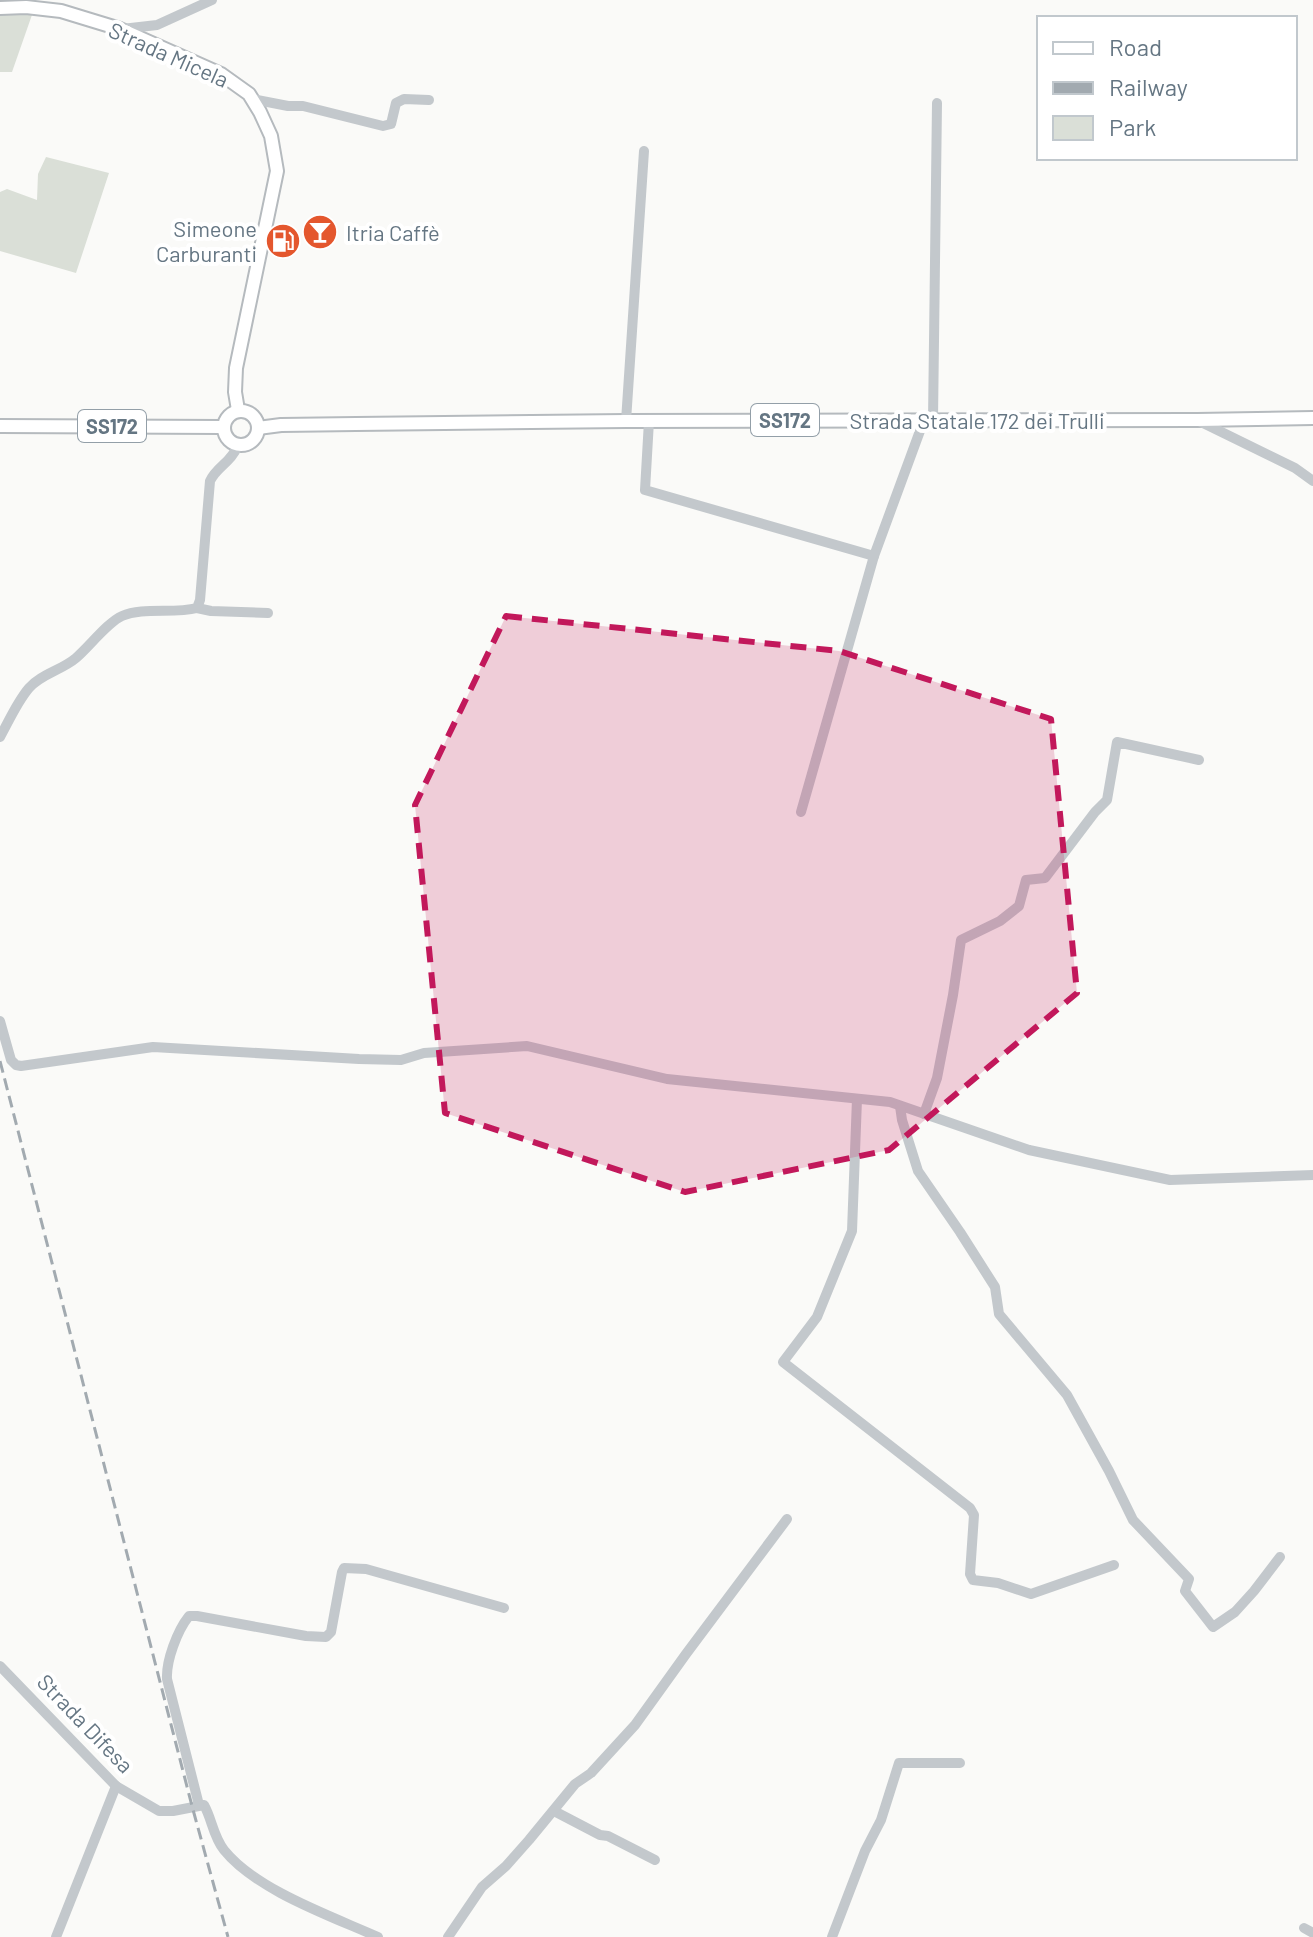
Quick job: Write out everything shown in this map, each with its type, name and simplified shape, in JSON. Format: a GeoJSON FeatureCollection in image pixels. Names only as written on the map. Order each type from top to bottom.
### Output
{"type":"FeatureCollection","features":[{"type":"Feature","properties":{"kind":"main road","name":"Strada Micela"},"geometry":{"type":"LineString","coordinates":[[0,8],[61,11],[120,29],[221,74],[252,99],[271,136],[277,171],[236,368],[238,410]]}},
{"type":"Feature","properties":{"kind":"main road"},"geometry":{"type":"LineString","coordinates":[[238,410],[252,414],[258,428],[254,439],[238,445],[229,440],[223,427],[228,416],[238,410]]}},
{"type":"Feature","properties":{"kind":"main road","name":"Strada Statale 172 dei Trulli"},"geometry":{"type":"LineString","coordinates":[[258,428],[281,425],[626,421],[1313,418]]}},
{"type":"Feature","properties":{"kind":"main road","name":"SS172"},"geometry":{"type":"LineString","coordinates":[[0,426],[223,427]]}},
{"type":"Feature","properties":{"kind":"street"},"geometry":{"type":"LineString","coordinates":[[120,29],[157,25],[212,0]]}},
{"type":"Feature","properties":{"kind":"street"},"geometry":{"type":"LineString","coordinates":[[252,99],[303,106],[383,126],[391,124],[396,103],[404,99],[429,100]]}},
{"type":"Feature","properties":{"kind":"street"},"geometry":{"type":"LineString","coordinates":[[801,812],[874,556],[928,420],[937,103]]}},
{"type":"Feature","properties":{"kind":"street"},"geometry":{"type":"LineString","coordinates":[[626,421],[644,151]]}},
{"type":"Feature","properties":{"kind":"street"},"geometry":{"type":"LineString","coordinates":[[1197,420],[1295,468],[1313,481]]}},
{"type":"Feature","properties":{"kind":"street"},"geometry":{"type":"LineString","coordinates":[[649,421],[645,490],[874,556]]}},
{"type":"Feature","properties":{"kind":"street"},"geometry":{"type":"LineString","coordinates":[[197,608],[210,481],[228,462],[238,445]]}},
{"type":"Feature","properties":{"kind":"street"},"geometry":{"type":"LineString","coordinates":[[0,737],[27,689],[75,659],[122,616],[197,608],[268,613]]}},
{"type":"Feature","properties":{"kind":"street"},"geometry":{"type":"LineString","coordinates":[[924,1114],[937,1078],[961,940],[1000,921],[1019,906],[1026,880],[1045,878],[1107,800],[1117,742],[1199,760]]}},
{"type":"Feature","properties":{"kind":"street"},"geometry":{"type":"LineString","coordinates":[[0,1019],[11,1060],[21,1066],[153,1047],[401,1060],[424,1053],[527,1046],[667,1079],[890,1102],[1029,1150],[1170,1180],[1313,1175]]}},
{"type":"Feature","properties":{"kind":"street"},"geometry":{"type":"LineString","coordinates":[[857,1099],[852,1231],[817,1317],[783,1362],[970,1508],[974,1515],[970,1574],[973,1580],[998,1583],[1031,1594],[1114,1565]]}},
{"type":"Feature","properties":{"kind":"street"},"geometry":{"type":"LineString","coordinates":[[900,1106],[918,1171],[995,1287],[999,1314],[1067,1395],[1133,1520],[1189,1579],[1185,1591],[1213,1627],[1235,1612],[1280,1557]]}},
{"type":"Feature","properties":{"kind":"street"},"geometry":{"type":"LineString","coordinates":[[448,1937],[482,1887],[506,1866],[575,1784],[591,1773],[635,1725],[787,1519]]}},
{"type":"Feature","properties":{"kind":"street"},"geometry":{"type":"LineString","coordinates":[[378,1937],[277,1891],[255,1877],[223,1848],[213,1832],[206,1807],[199,1805],[167,1679],[169,1659],[189,1616],[326,1637],[331,1632],[342,1572],[348,1567],[366,1569],[504,1608]]}},
{"type":"Feature","properties":{"kind":"street","name":"Strada Difesa"},"geometry":{"type":"LineString","coordinates":[[0,1666],[116,1786],[159,1811],[199,1805]]}},
{"type":"Feature","properties":{"kind":"street"},"geometry":{"type":"LineString","coordinates":[[832,1937],[865,1851],[881,1820],[899,1763],[960,1763]]}},
{"type":"Feature","properties":{"kind":"street"},"geometry":{"type":"LineString","coordinates":[[56,1937],[116,1786]]}},
{"type":"Feature","properties":{"kind":"street"},"geometry":{"type":"LineString","coordinates":[[554,1811],[655,1860]]}},
{"type":"Feature","properties":{"kind":"highlighted area"},"geometry":{"type":"Polygon","coordinates":[[[506,616],[839,651],[1051,719],[1077,993],[889,1150],[685,1192],[445,1113],[415,805],[506,616]]]}},
{"type":"Feature","properties":{"kind":"green space"},"geometry":{"type":"Polygon","coordinates":[[[0,12],[33,12],[12,72],[0,72],[0,12]]]}},
{"type":"Feature","properties":{"kind":"green space"},"geometry":{"type":"Polygon","coordinates":[[[46,157],[109,173],[76,273],[0,251],[0,192],[7,189],[37,200],[38,174],[46,157]]]}},
{"type":"Feature","properties":{"kind":"railway"},"geometry":{"type":"LineString","coordinates":[[0,1061],[228,1937]]}},
{"type":"Feature","properties":{"kind":"place","name":"Itria Caffè"},"geometry":{"type":"Point","coordinates":[320,232]}},
{"type":"Feature","properties":{"kind":"place","name":"Simeone Carburanti"},"geometry":{"type":"Point","coordinates":[283,241]}}]}
